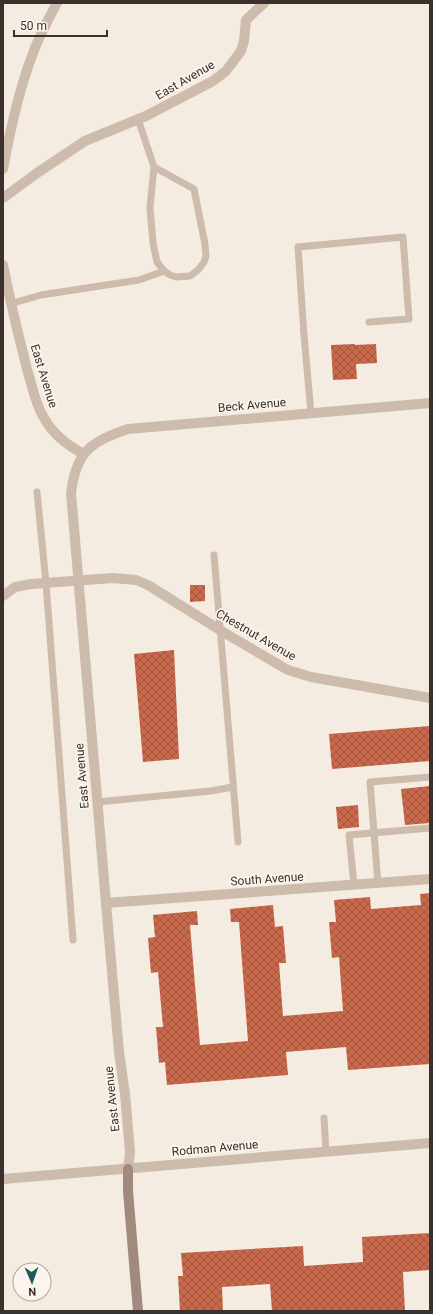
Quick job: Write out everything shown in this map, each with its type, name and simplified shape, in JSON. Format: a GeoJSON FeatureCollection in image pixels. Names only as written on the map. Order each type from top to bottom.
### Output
{"type":"FeatureCollection","features":[{"type":"Feature","properties":{"kind":"street"},"geometry":{"type":"LineString","coordinates":[[3,169],[15,113],[32,56],[57,3]]}},
{"type":"Feature","properties":{"kind":"street","name":"East Avenue"},"geometry":{"type":"LineString","coordinates":[[3,198],[85,141],[138,119],[213,81],[226,71],[241,51],[244,41],[246,20],[264,3]]}},
{"type":"Feature","properties":{"kind":"street","name":"East Avenue"},"geometry":{"type":"LineString","coordinates":[[3,265],[10,304],[35,397],[43,418],[52,430],[73,449],[84,454],[76,472],[71,493],[119,1052],[125,1094],[130,1152],[128,1191],[138,1311]]}},
{"type":"Feature","properties":{"kind":"street","name":"Beck Avenue"},"geometry":{"type":"LineString","coordinates":[[84,454],[100,439],[128,428],[430,403]]}},
{"type":"Feature","properties":{"kind":"street","name":"Chestnut Avenue"},"geometry":{"type":"LineString","coordinates":[[3,596],[15,587],[46,583],[113,578],[136,580],[148,584],[220,630],[288,670],[311,677],[430,698]]}},
{"type":"Feature","properties":{"kind":"street","name":"South Avenue"},"geometry":{"type":"LineString","coordinates":[[106,903],[354,886],[430,879]]}},
{"type":"Feature","properties":{"kind":"street","name":"Rodman Avenue"},"geometry":{"type":"LineString","coordinates":[[3,1180],[430,1143]]}},
{"type":"Feature","properties":{"kind":"lane"},"geometry":{"type":"LineString","coordinates":[[138,119],[154,167],[150,208],[156,262],[164,272],[170,275],[176,277],[187,277],[198,270],[204,262],[206,256],[194,189],[154,167]]}},
{"type":"Feature","properties":{"kind":"lane"},"geometry":{"type":"LineString","coordinates":[[311,413],[298,247],[403,238],[409,319],[369,322]]}},
{"type":"Feature","properties":{"kind":"lane"},"geometry":{"type":"LineString","coordinates":[[10,304],[41,295],[139,280],[164,272]]}},
{"type":"Feature","properties":{"kind":"lane"},"geometry":{"type":"LineString","coordinates":[[37,492],[46,583],[73,940]]}},
{"type":"Feature","properties":{"kind":"lane"},"geometry":{"type":"LineString","coordinates":[[214,555],[238,842]]}},
{"type":"Feature","properties":{"kind":"lane"},"geometry":{"type":"LineString","coordinates":[[378,884],[370,782],[430,776]]}},
{"type":"Feature","properties":{"kind":"lane"},"geometry":{"type":"LineString","coordinates":[[97,802],[204,792],[233,787]]}},
{"type":"Feature","properties":{"kind":"lane"},"geometry":{"type":"LineString","coordinates":[[354,886],[349,835],[430,828]]}},
{"type":"Feature","properties":{"kind":"lane"},"geometry":{"type":"LineString","coordinates":[[324,1118],[326,1152]]}},
{"type":"Feature","properties":{"kind":"building"},"geometry":{"type":"Polygon","coordinates":[[[376,344],[377,363],[356,364],[357,379],[333,380],[331,345],[376,344]]]}},
{"type":"Feature","properties":{"kind":"building"},"geometry":{"type":"Polygon","coordinates":[[[190,585],[205,585],[205,601],[190,602],[190,585]]]}},
{"type":"Feature","properties":{"kind":"building"},"geometry":{"type":"Polygon","coordinates":[[[174,650],[179,759],[143,762],[134,654],[174,650]]]}},
{"type":"Feature","properties":{"kind":"building"},"geometry":{"type":"Polygon","coordinates":[[[430,726],[430,761],[332,769],[329,734],[430,726]]]}},
{"type":"Feature","properties":{"kind":"building"},"geometry":{"type":"Polygon","coordinates":[[[430,786],[430,823],[405,825],[401,789],[430,786]]]}},
{"type":"Feature","properties":{"kind":"building"},"geometry":{"type":"Polygon","coordinates":[[[358,805],[359,827],[338,829],[336,807],[358,805]]]}},
{"type":"Feature","properties":{"kind":"building"},"geometry":{"type":"Polygon","coordinates":[[[430,893],[430,1064],[348,1070],[346,1047],[286,1052],[288,1075],[167,1085],[165,1062],[159,1063],[156,1027],[163,1027],[158,972],[151,973],[148,938],[155,937],[153,915],[197,911],[198,925],[190,925],[200,1045],[248,1041],[239,922],[231,922],[230,909],[273,905],[275,927],[283,926],[286,963],[279,963],[283,1016],[343,1011],[339,957],[332,958],[329,922],[336,922],[334,900],[370,897],[371,909],[421,905],[420,894],[430,893]]]}},
{"type":"Feature","properties":{"kind":"building"},"geometry":{"type":"Polygon","coordinates":[[[430,1233],[430,1270],[403,1272],[405,1311],[272,1311],[270,1284],[222,1287],[223,1311],[180,1311],[178,1276],[183,1276],[181,1253],[303,1246],[304,1266],[363,1262],[362,1237],[430,1233]]]}}]}
